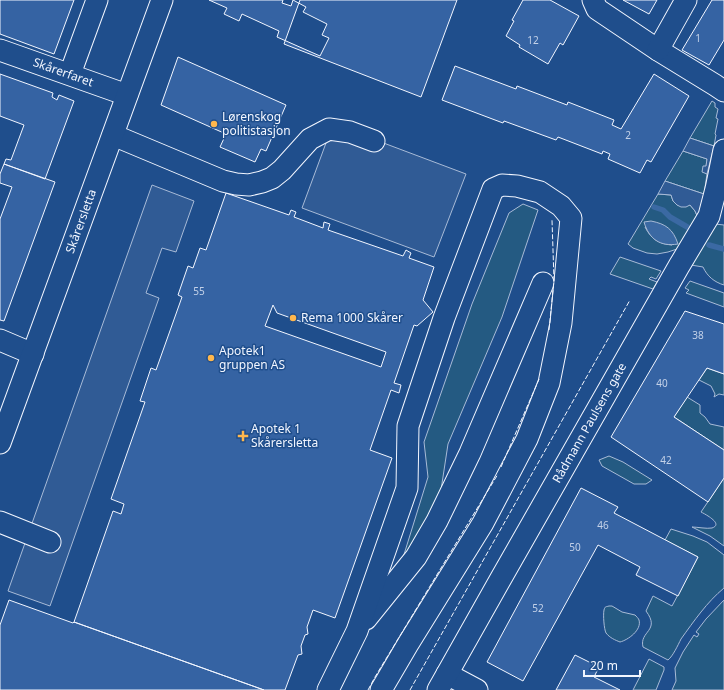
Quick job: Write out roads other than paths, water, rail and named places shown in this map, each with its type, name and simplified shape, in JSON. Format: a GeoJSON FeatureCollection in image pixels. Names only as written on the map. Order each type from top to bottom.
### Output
{"type":"FeatureCollection","features":[{"type":"Feature","properties":{"kind":"street"},"geometry":{"type":"LineString","coordinates":[[70,74],[97,0]]}},
{"type":"Feature","properties":{"kind":"street","name":"Skårersletta"},"geometry":{"type":"LineString","coordinates":[[0,442],[162,0]]}},
{"type":"Feature","properties":{"kind":"street"},"geometry":{"type":"LineString","coordinates":[[593,0],[597,8],[658,50],[724,91]]}},
{"type":"Feature","properties":{"kind":"street"},"geometry":{"type":"LineString","coordinates":[[658,50],[686,0]]}},
{"type":"Feature","properties":{"kind":"street","name":"Skårerfaret"},"geometry":{"type":"LineString","coordinates":[[0,50],[127,95]]}},
{"type":"Feature","properties":{"kind":"street"},"geometry":{"type":"LineString","coordinates":[[113,135],[223,181],[249,185],[272,178],[282,170],[310,139],[329,129],[350,132],[374,141]]}},
{"type":"Feature","properties":{"kind":"street","name":"Rådmann Paulsens gate"},"geometry":{"type":"LineString","coordinates":[[442,682],[709,216],[712,210],[724,150]]}},
{"type":"Feature","properties":{"kind":"street"},"geometry":{"type":"LineString","coordinates":[[328,690],[357,631],[407,488],[408,426],[444,318],[493,189],[502,185],[517,186],[540,192],[561,206],[571,218],[561,323],[549,383],[527,439],[483,523],[381,690]]}},
{"type":"Feature","properties":{"kind":"street"},"geometry":{"type":"LineString","coordinates":[[357,631],[416,557],[437,521],[470,453],[543,283]]}},
{"type":"Feature","properties":{"kind":"street"},"geometry":{"type":"LineString","coordinates":[[0,340],[33,354]]}},
{"type":"Feature","properties":{"kind":"street"},"geometry":{"type":"LineString","coordinates":[[0,522],[50,542]]}},
{"type":"Feature","properties":{"kind":"street"},"geometry":{"type":"LineString","coordinates":[[442,682],[477,690]]}},
{"type":"Feature","properties":{"kind":"waterway"},"geometry":{"type":"LineString","coordinates":[[654,207],[663,210],[670,217],[689,228]]}},
{"type":"Feature","properties":{"kind":"waterway"},"geometry":{"type":"LineString","coordinates":[[709,245],[724,249]]}},
{"type":"Feature","properties":{"kind":"place","name":"Lørenskog politistasjon"},"geometry":{"type":"Point","coordinates":[214,124]}},
{"type":"Feature","properties":{"kind":"place","name":"Rema 1000 Skårer"},"geometry":{"type":"Point","coordinates":[293,318]}},
{"type":"Feature","properties":{"kind":"place","name":"Apotek1 gruppen AS"},"geometry":{"type":"Point","coordinates":[211,358]}},
{"type":"Feature","properties":{"kind":"place","name":"Apotek 1 Skårersletta"},"geometry":{"type":"Point","coordinates":[243,436]}}]}
